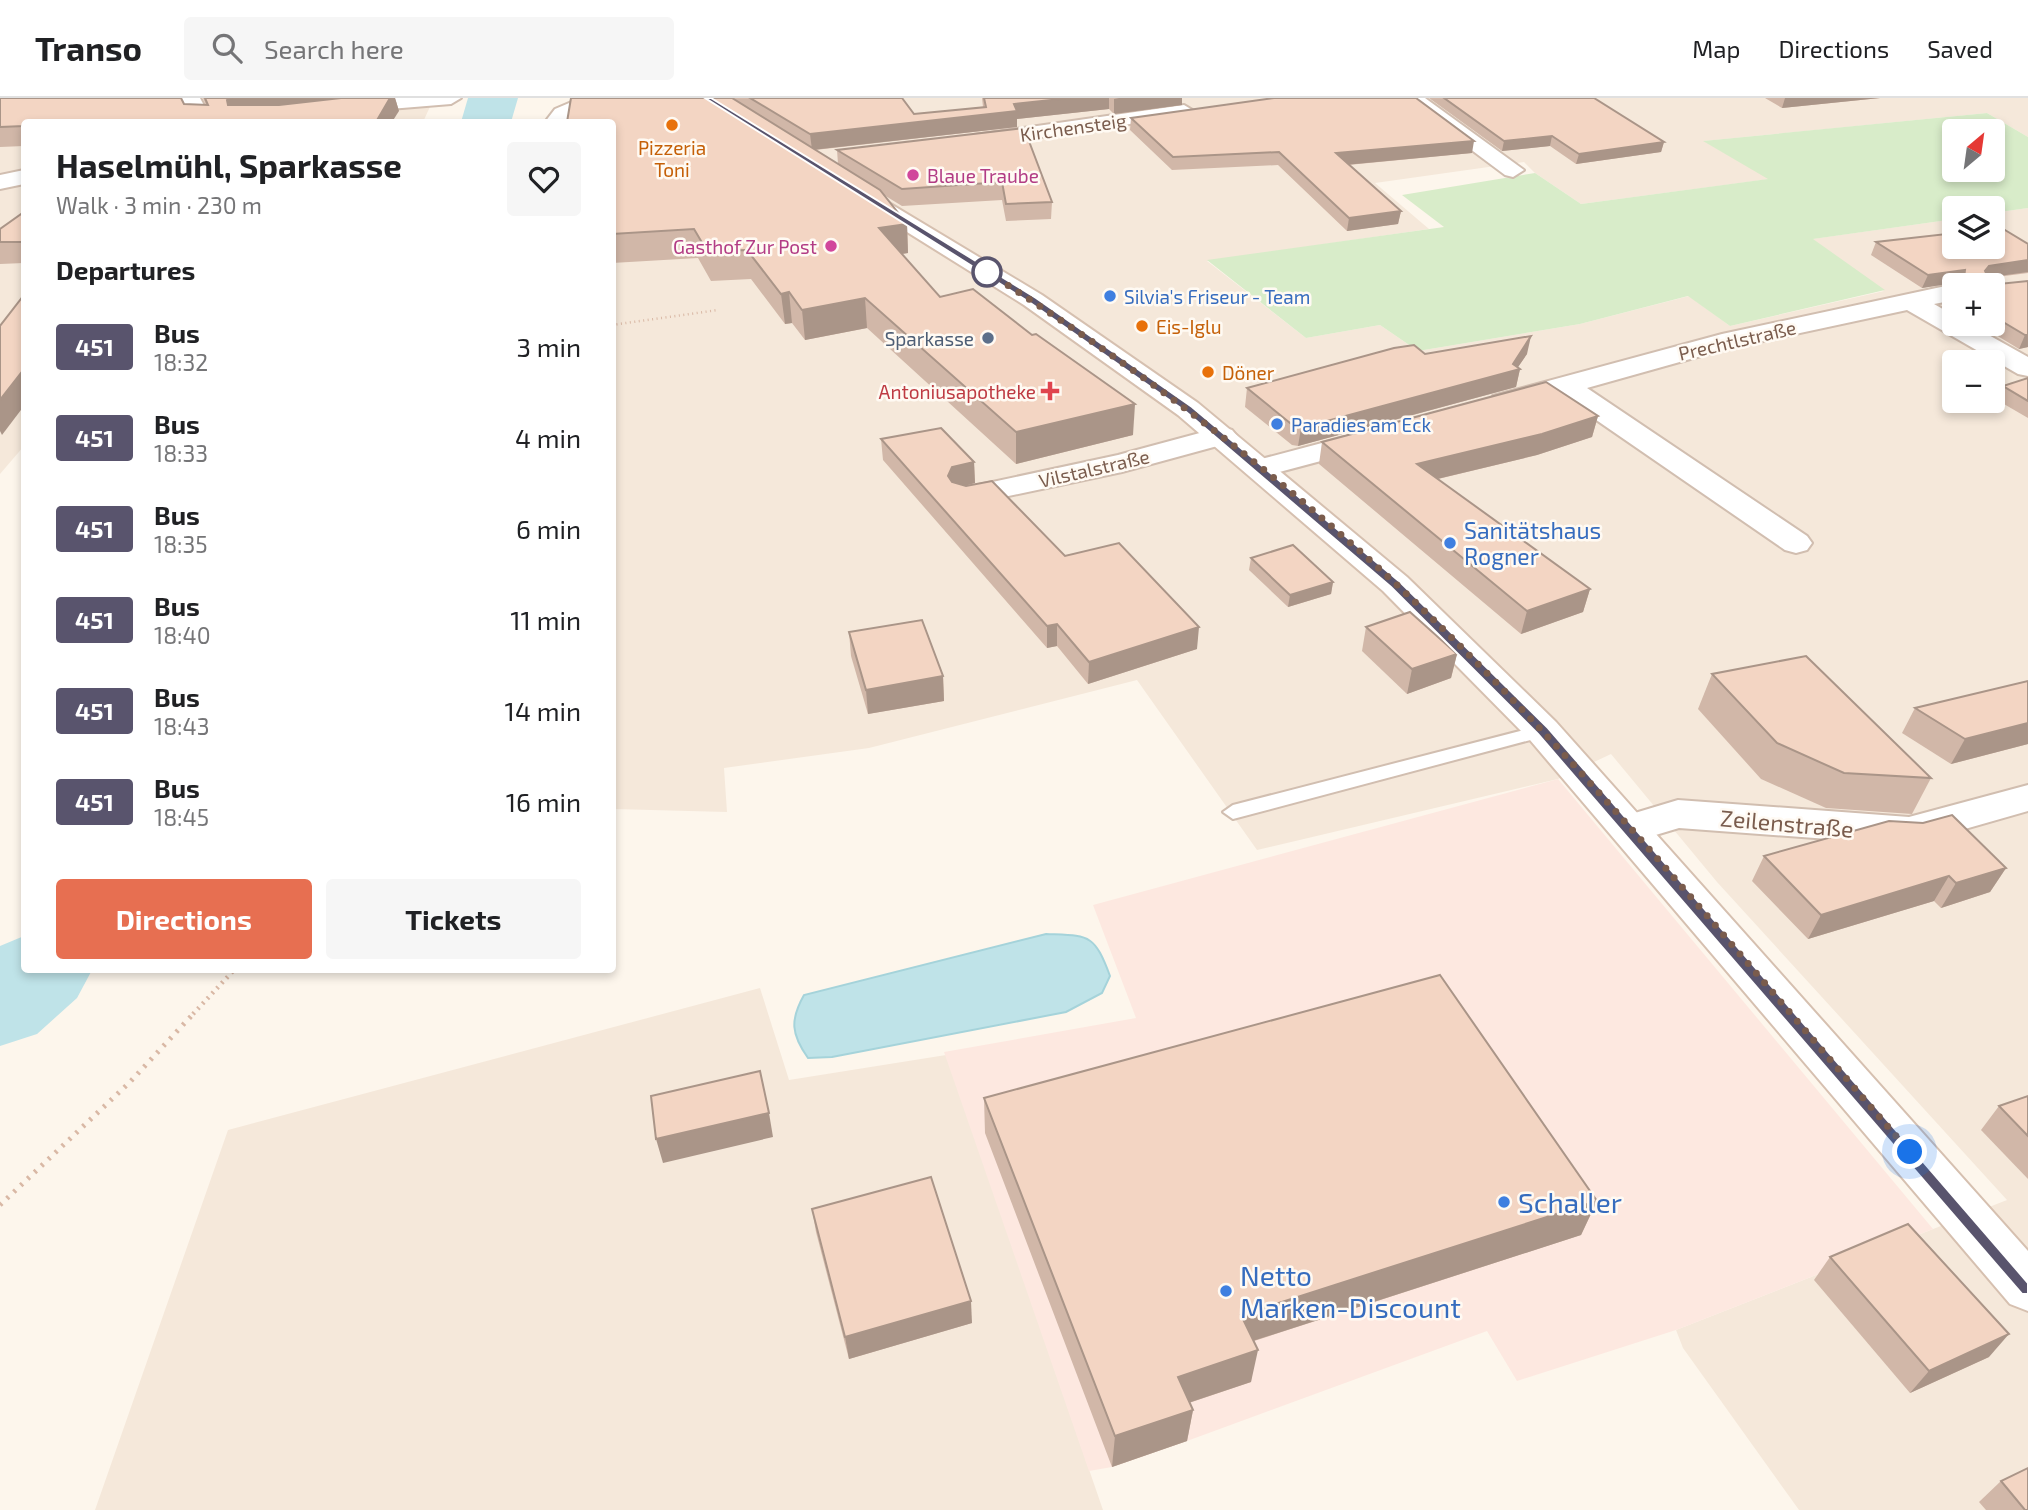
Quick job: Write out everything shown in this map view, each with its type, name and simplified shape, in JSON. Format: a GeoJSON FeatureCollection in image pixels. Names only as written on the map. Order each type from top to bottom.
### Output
{"type":"FeatureCollection","features":[{"type":"Feature","properties":{"kind":"street"},"geometry":{"type":"LineString","coordinates":[[190,98],[201,119]]}},
{"type":"Feature","properties":{"kind":"street"},"geometry":{"type":"LineString","coordinates":[[263,119],[315,110],[451,98]]}},
{"type":"Feature","properties":{"kind":"street"},"geometry":{"type":"LineString","coordinates":[[558,119],[562,113],[599,98]]}},
{"type":"Feature","properties":{"kind":"street"},"geometry":{"type":"LineString","coordinates":[[1412,98],[1513,170]]}},
{"type":"Feature","properties":{"kind":"street","name":"Kirchensteig"},"geometry":{"type":"LineString","coordinates":[[952,145],[1198,105]]}},
{"type":"Feature","properties":{"kind":"street"},"geometry":{"type":"LineString","coordinates":[[832,175],[1032,300],[1188,409],[1395,584],[1543,731],[2028,1288]]}},
{"type":"Feature","properties":{"kind":"street"},"geometry":{"type":"LineString","coordinates":[[0,182],[21,178]]}},
{"type":"Feature","properties":{"kind":"street","name":"Prechtlstraße"},"geometry":{"type":"LineString","coordinates":[[1472,411],[1722,342],[1942,295]]}},
{"type":"Feature","properties":{"kind":"street"},"geometry":{"type":"LineString","coordinates":[[1910,301],[2028,368]]}},
{"type":"Feature","properties":{"kind":"street"},"geometry":{"type":"LineString","coordinates":[[1564,385],[1796,543]]}},
{"type":"Feature","properties":{"kind":"street"},"geometry":{"type":"LineString","coordinates":[[1261,468],[1393,433]]}},
{"type":"Feature","properties":{"kind":"street","name":"Vilstalstraße"},"geometry":{"type":"LineString","coordinates":[[966,496],[1122,463],[1222,436]]}},
{"type":"Feature","properties":{"kind":"street","name":"Zeilenstraße"},"geometry":{"type":"LineString","coordinates":[[1629,829],[1678,814],[1909,831],[2028,798]]}},
{"type":"Feature","properties":{"kind":"lane"},"geometry":{"type":"LineString","coordinates":[[1233,812],[1543,731]]}},
{"type":"Feature","properties":{"kind":"path"},"geometry":{"type":"LineString","coordinates":[[616,324],[718,310]]}},
{"type":"Feature","properties":{"kind":"path"},"geometry":{"type":"LineString","coordinates":[[0,1205],[130,1082],[231,973]]}},
{"type":"Feature","properties":{"kind":"shaded area"},"geometry":{"type":"Polygon","coordinates":[[[0,98],[434,98],[424,119],[21,119],[21,450],[0,474],[0,98]]]}},
{"type":"Feature","properties":{"kind":"shaded area"},"geometry":{"type":"Polygon","coordinates":[[[625,98],[2028,98],[2028,137],[2006,124],[2006,119],[1997,119],[1987,113],[1704,141],[1770,179],[1581,204],[1535,173],[1524,162],[1375,183],[1429,229],[1207,261],[1306,338],[1380,325],[1418,351],[1580,324],[1689,296],[1730,326],[1884,291],[1812,239],[1942,221],[1942,259],[2005,259],[2005,211],[2028,208],[2028,1510],[1799,1510],[1683,1348],[1676,1330],[2007,1200],[1717,882],[1611,754],[1558,779],[1257,850],[1137,680],[869,748],[724,768],[727,812],[616,809],[616,119],[575,119],[625,98]]]}},
{"type":"Feature","properties":{"kind":"shaded area"},"geometry":{"type":"Polygon","coordinates":[[[1558,779],[1933,1229],[1676,1330],[1517,1381],[1487,1331],[1187,1441],[1112,1467],[1089,1471],[944,1052],[1136,1018],[1093,905],[1558,779]]]}},
{"type":"Feature","properties":{"kind":"shaded area"},"geometry":{"type":"Polygon","coordinates":[[[760,988],[789,1080],[946,1055],[1103,1510],[95,1510],[228,1130],[760,988]]]}},
{"type":"Feature","properties":{"kind":"green space"},"geometry":{"type":"Polygon","coordinates":[[[1987,113],[1997,119],[1942,119],[1942,182],[2006,182],[2006,124],[2028,137],[2028,208],[2005,211],[2005,196],[1942,196],[1942,221],[1813,239],[1885,290],[1730,326],[1688,296],[1580,324],[1418,351],[1380,325],[1306,338],[1207,260],[1444,227],[1402,195],[1535,173],[1581,204],[1768,179],[1703,141],[1987,113]]]}},
{"type":"Feature","properties":{"kind":"water"},"geometry":{"type":"Polygon","coordinates":[[[1046,934],[1072,935],[1094,944],[1110,976],[1102,993],[1066,1012],[832,1057],[808,1058],[798,1042],[794,1027],[796,1012],[804,995],[1046,934]]]}},
{"type":"Feature","properties":{"kind":"building"},"geometry":{"type":"Polygon","coordinates":[[[0,98],[181,98],[184,104],[208,105],[205,98],[232,98],[227,100],[228,105],[279,105],[341,98],[390,98],[378,119],[21,119],[21,126],[0,127],[0,98]]]}},
{"type":"Feature","properties":{"kind":"building"},"geometry":{"type":"Polygon","coordinates":[[[571,98],[732,98],[880,190],[907,224],[879,228],[940,297],[973,289],[1032,335],[1036,334],[1135,404],[1016,432],[865,298],[802,310],[789,292],[781,294],[747,250],[707,251],[694,229],[616,234],[616,119],[568,119],[571,98]]]}},
{"type":"Feature","properties":{"kind":"building"},"geometry":{"type":"Polygon","coordinates":[[[750,98],[902,98],[914,114],[986,107],[984,98],[1070,98],[1014,104],[1017,111],[810,134],[750,98]]]}},
{"type":"Feature","properties":{"kind":"building"},"geometry":{"type":"Polygon","coordinates":[[[1274,98],[1416,98],[1474,141],[1336,153],[1401,211],[1349,218],[1279,152],[1173,157],[1131,118],[1274,98]]]}},
{"type":"Feature","properties":{"kind":"building"},"geometry":{"type":"Polygon","coordinates":[[[1444,98],[1594,98],[1664,142],[1579,154],[1552,136],[1504,141],[1444,98]]]}},
{"type":"Feature","properties":{"kind":"building"},"geometry":{"type":"Polygon","coordinates":[[[1024,128],[1052,202],[1006,204],[1002,182],[902,189],[837,150],[1024,128]]]}},
{"type":"Feature","properties":{"kind":"building"},"geometry":{"type":"Polygon","coordinates":[[[21,214],[21,242],[0,242],[0,229],[21,214]]]}},
{"type":"Feature","properties":{"kind":"building"},"geometry":{"type":"Polygon","coordinates":[[[2005,230],[2028,244],[2028,260],[1989,266],[1986,273],[1965,273],[1965,270],[1928,275],[1876,242],[1942,234],[1942,259],[2005,259],[2005,230]]]}},
{"type":"Feature","properties":{"kind":"building"},"geometry":{"type":"Polygon","coordinates":[[[2028,281],[2028,335],[2005,323],[2005,283],[2028,281]]]}},
{"type":"Feature","properties":{"kind":"building"},"geometry":{"type":"Polygon","coordinates":[[[21,299],[21,373],[0,400],[0,326],[21,299]]]}},
{"type":"Feature","properties":{"kind":"building"},"geometry":{"type":"Polygon","coordinates":[[[1531,336],[1513,364],[1520,369],[1301,428],[1295,427],[1247,388],[1394,348],[1414,345],[1425,354],[1531,336]]]}},
{"type":"Feature","properties":{"kind":"building"},"geometry":{"type":"Polygon","coordinates":[[[2028,378],[2028,401],[2005,387],[2028,378]]]}},
{"type":"Feature","properties":{"kind":"building"},"geometry":{"type":"Polygon","coordinates":[[[1546,382],[1598,416],[1542,434],[1417,464],[1590,589],[1527,611],[1322,442],[1546,382]]]}},
{"type":"Feature","properties":{"kind":"building"},"geometry":{"type":"Polygon","coordinates":[[[941,428],[974,462],[952,467],[948,476],[952,482],[966,486],[992,481],[1065,556],[1119,543],[1199,627],[1089,662],[1057,624],[1047,626],[881,439],[941,428]]]}},
{"type":"Feature","properties":{"kind":"building"},"geometry":{"type":"Polygon","coordinates":[[[1293,545],[1333,582],[1290,595],[1251,558],[1293,545]]]}},
{"type":"Feature","properties":{"kind":"building"},"geometry":{"type":"Polygon","coordinates":[[[1410,612],[1457,654],[1412,669],[1366,627],[1410,612]]]}},
{"type":"Feature","properties":{"kind":"building"},"geometry":{"type":"Polygon","coordinates":[[[922,620],[943,676],[866,690],[849,632],[922,620]]]}},
{"type":"Feature","properties":{"kind":"building"},"geometry":{"type":"Polygon","coordinates":[[[1806,656],[1931,778],[1844,773],[1777,743],[1712,674],[1806,656]]]}},
{"type":"Feature","properties":{"kind":"building"},"geometry":{"type":"Polygon","coordinates":[[[2028,681],[2028,723],[1965,739],[1915,708],[2028,681]]]}},
{"type":"Feature","properties":{"kind":"building"},"geometry":{"type":"Polygon","coordinates":[[[1952,815],[2006,868],[1956,883],[1949,876],[1821,915],[1764,856],[1889,821],[1923,823],[1952,815]]]}},
{"type":"Feature","properties":{"kind":"building","name":"Netto Marken-Discount"},"geometry":{"type":"Polygon","coordinates":[[[1440,975],[1597,1201],[1241,1315],[1258,1350],[1178,1377],[1193,1410],[1115,1436],[984,1098],[1440,975]]]}},
{"type":"Feature","properties":{"kind":"building"},"geometry":{"type":"Polygon","coordinates":[[[760,1071],[769,1113],[656,1139],[651,1096],[760,1071]]]}},
{"type":"Feature","properties":{"kind":"building"},"geometry":{"type":"Polygon","coordinates":[[[2028,1096],[2028,1136],[1999,1106],[2028,1096]]]}},
{"type":"Feature","properties":{"kind":"building"},"geometry":{"type":"Polygon","coordinates":[[[931,1177],[971,1301],[845,1337],[812,1209],[931,1177]]]}},
{"type":"Feature","properties":{"kind":"building"},"geometry":{"type":"Polygon","coordinates":[[[1908,1224],[2009,1334],[1929,1371],[1830,1257],[1908,1224]]]}},
{"type":"Feature","properties":{"kind":"building"},"geometry":{"type":"Polygon","coordinates":[[[2028,1468],[2028,1510],[2025,1510],[2001,1481],[2028,1468]]]}},
{"type":"Feature","properties":{"kind":"waterway"},"geometry":{"type":"LineString","coordinates":[[487,119],[493,98]]}},
{"type":"Feature","properties":{"kind":"waterway"},"geometry":{"type":"LineString","coordinates":[[0,1005],[37,973]]}},
{"type":"Feature","properties":{"kind":"bus line","name":"451"},"geometry":{"type":"LineString","coordinates":[[709,98],[1032,300],[1188,409],[1395,584],[1543,731],[2028,1288]]}},
{"type":"Feature","properties":{"kind":"place","name":"Pizzeria Toni"},"geometry":{"type":"Point","coordinates":[672,125]}},
{"type":"Feature","properties":{"kind":"place","name":"Blaue Traube"},"geometry":{"type":"Point","coordinates":[913,175]}},
{"type":"Feature","properties":{"kind":"place","name":"Gasthof Zur Post"},"geometry":{"type":"Point","coordinates":[831,246]}},
{"type":"Feature","properties":{"kind":"place","name":"Silvia's Friseur - Team"},"geometry":{"type":"Point","coordinates":[1110,296]}},
{"type":"Feature","properties":{"kind":"place","name":"Eis-Iglu"},"geometry":{"type":"Point","coordinates":[1142,326]}},
{"type":"Feature","properties":{"kind":"place","name":"Sparkasse"},"geometry":{"type":"Point","coordinates":[988,338]}},
{"type":"Feature","properties":{"kind":"place","name":"Döner"},"geometry":{"type":"Point","coordinates":[1208,372]}},
{"type":"Feature","properties":{"kind":"place","name":"Antoniusapotheke"},"geometry":{"type":"Point","coordinates":[1050,391]}},
{"type":"Feature","properties":{"kind":"place","name":"Paradies am Eck"},"geometry":{"type":"Point","coordinates":[1277,424]}},
{"type":"Feature","properties":{"kind":"place","name":"Sanitätshaus Rogner"},"geometry":{"type":"Point","coordinates":[1450,543]}},
{"type":"Feature","properties":{"kind":"place","name":"Schaller"},"geometry":{"type":"Point","coordinates":[1504,1202]}},
{"type":"Feature","properties":{"kind":"place","name":"Netto Marken-Discount"},"geometry":{"type":"Point","coordinates":[1226,1291]}},
{"type":"Feature","properties":{"kind":"route"},"geometry":{"type":"LineString","coordinates":[[987,272],[1032,300],[1188,409],[1395,584],[1543,731],[1910,1152]]}}]}
